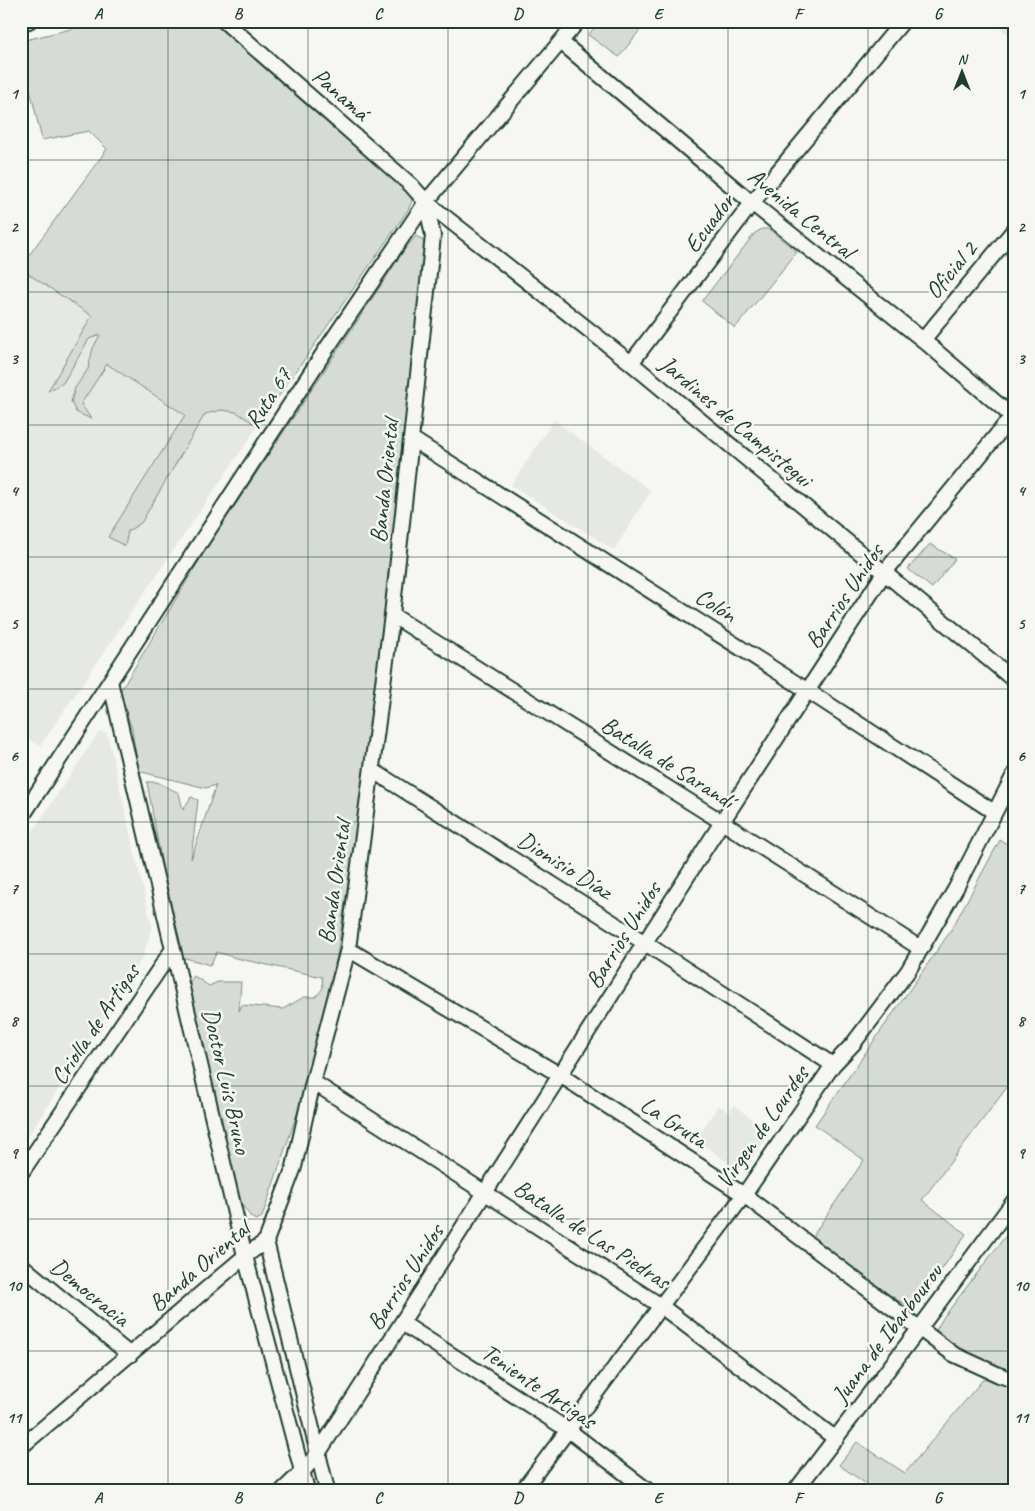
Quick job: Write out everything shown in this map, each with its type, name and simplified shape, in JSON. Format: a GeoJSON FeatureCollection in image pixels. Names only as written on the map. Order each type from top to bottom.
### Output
{"type":"FeatureCollection","features":[{"type":"Feature","properties":{"kind":"street"},"geometry":{"type":"LineString","coordinates":[[21,23],[29,21]]}},
{"type":"Feature","properties":{"kind":"street","name":"Panamá"},"geometry":{"type":"LineString","coordinates":[[224,21],[411,186],[426,202]]}},
{"type":"Feature","properties":{"kind":"street","name":"Ruta 67"},"geometry":{"type":"LineString","coordinates":[[21,818],[325,351],[426,202],[578,21]]}},
{"type":"Feature","properties":{"kind":"street","name":"Ecuador"},"geometry":{"type":"LineString","coordinates":[[631,363],[752,203],[903,21]]}},
{"type":"Feature","properties":{"kind":"street","name":"Avenida Central"},"geometry":{"type":"LineString","coordinates":[[561,42],[752,203],[923,340],[1013,416]]}},
{"type":"Feature","properties":{"kind":"street","name":"Jardines de Campistegui"},"geometry":{"type":"LineString","coordinates":[[426,202],[631,363],[1014,680]]}},
{"type":"Feature","properties":{"kind":"street","name":"Banda Oriental"},"geometry":{"type":"LineString","coordinates":[[21,1447],[244,1256],[266,1241],[294,1167],[313,1082],[348,949],[392,615],[412,439],[433,236],[426,202]]}},
{"type":"Feature","properties":{"kind":"street","name":"Oficial 2"},"geometry":{"type":"LineString","coordinates":[[923,340],[1014,230]]}},
{"type":"Feature","properties":{"kind":"street","name":"Barrios Unidos"},"geometry":{"type":"LineString","coordinates":[[283,1490],[303,1471],[318,1452],[884,573],[1013,416]]}},
{"type":"Feature","properties":{"kind":"street","name":"Colón"},"geometry":{"type":"LineString","coordinates":[[412,439],[808,691],[994,812]]}},
{"type":"Feature","properties":{"kind":"street","name":"Batalla de Sarandí"},"geometry":{"type":"LineString","coordinates":[[392,615],[920,948]]}},
{"type":"Feature","properties":{"kind":"street","name":"Doctor Luis Bruno"},"geometry":{"type":"LineString","coordinates":[[110,681],[244,1256],[307,1490]]}},
{"type":"Feature","properties":{"kind":"street","name":"Dionisio Díaz"},"geometry":{"type":"LineString","coordinates":[[372,770],[833,1065]]}},
{"type":"Feature","properties":{"kind":"street","name":"Virgen de Lourdes"},"geometry":{"type":"LineString","coordinates":[[523,1490],[744,1194],[833,1065],[852,1044],[908,970],[956,888],[1014,775]]}},
{"type":"Feature","properties":{"kind":"street","name":"Criolla de Artigas"},"geometry":{"type":"LineString","coordinates":[[21,1173],[173,949]]}},
{"type":"Feature","properties":{"kind":"street","name":"La Gruta"},"geometry":{"type":"LineString","coordinates":[[348,949],[560,1076],[744,1194],[953,1354],[998,1375],[1014,1380]]}},
{"type":"Feature","properties":{"kind":"street","name":"Batalla de Las Piedras"},"geometry":{"type":"LineString","coordinates":[[313,1082],[661,1306],[836,1438]]}},
{"type":"Feature","properties":{"kind":"street","name":"Juana de Ibarbourou"},"geometry":{"type":"LineString","coordinates":[[796,1490],[1014,1201]]}},
{"type":"Feature","properties":{"kind":"street"},"geometry":{"type":"LineString","coordinates":[[266,1241],[327,1490]]}},
{"type":"Feature","properties":{"kind":"street","name":"Democracia"},"geometry":{"type":"LineString","coordinates":[[21,1265],[130,1354]]}},
{"type":"Feature","properties":{"kind":"street","name":"Teniente Artigas"},"geometry":{"type":"LineString","coordinates":[[402,1323],[568,1430],[647,1490]]}},
{"type":"Feature","properties":{"kind":"shaded area"},"geometry":{"type":"Polygon","coordinates":[[[104,21],[211,21],[410,193],[412,201],[408,210],[258,426],[236,412],[221,410],[205,414],[141,523],[128,531],[125,546],[108,537],[185,415],[107,364],[81,404],[91,419],[76,412],[71,402],[75,388],[88,369],[93,348],[100,335],[89,339],[63,383],[48,391],[92,316],[24,271],[21,274],[21,266],[107,149],[89,131],[42,140],[21,51],[21,41],[104,21]]]}},
{"type":"Feature","properties":{"kind":"shaded area"},"geometry":{"type":"Polygon","coordinates":[[[600,21],[647,21],[619,57],[588,35],[600,21]]]}},
{"type":"Feature","properties":{"kind":"shaded area"},"geometry":{"type":"Polygon","coordinates":[[[991,21],[1014,21],[1014,39],[991,21]]]}},
{"type":"Feature","properties":{"kind":"shaded area"},"geometry":{"type":"Polygon","coordinates":[[[762,229],[769,229],[797,252],[735,328],[702,301],[755,233],[762,229]]]}},
{"type":"Feature","properties":{"kind":"shaded area"},"geometry":{"type":"Polygon","coordinates":[[[416,236],[423,240],[425,257],[397,487],[387,622],[337,956],[302,1099],[262,1217],[256,1220],[251,1217],[242,1205],[222,1139],[188,984],[194,976],[209,986],[218,982],[241,982],[239,1011],[242,1005],[283,1009],[304,997],[316,997],[323,988],[322,977],[217,952],[210,965],[182,957],[164,876],[147,782],[157,782],[179,793],[183,810],[191,797],[198,800],[191,859],[216,785],[206,788],[138,771],[132,729],[120,695],[121,690],[208,546],[405,249],[416,236]]]}},
{"type":"Feature","properties":{"kind":"shaded area"},"geometry":{"type":"Polygon","coordinates":[[[23,271],[93,316],[49,390],[76,359],[89,339],[101,334],[93,348],[88,369],[75,388],[81,404],[107,364],[185,415],[108,537],[128,531],[141,523],[205,414],[221,410],[236,412],[258,426],[40,746],[21,734],[21,274],[23,271]]]}},
{"type":"Feature","properties":{"kind":"shaded area"},"geometry":{"type":"Polygon","coordinates":[[[554,420],[651,491],[614,550],[511,485],[554,420]]]}},
{"type":"Feature","properties":{"kind":"shaded area"},"geometry":{"type":"Polygon","coordinates":[[[930,544],[955,559],[932,588],[908,569],[930,544]]]}},
{"type":"Feature","properties":{"kind":"shaded area"},"geometry":{"type":"Polygon","coordinates":[[[99,732],[107,733],[152,927],[143,957],[21,1147],[21,849],[99,732]]]}},
{"type":"Feature","properties":{"kind":"shaded area"},"geometry":{"type":"Polygon","coordinates":[[[1000,840],[1014,848],[1014,1078],[922,1200],[966,1234],[914,1310],[883,1291],[812,1237],[864,1160],[815,1125],[950,932],[1000,840]]]}},
{"type":"Feature","properties":{"kind":"shaded area"},"geometry":{"type":"Polygon","coordinates":[[[718,1105],[729,1113],[734,1105],[770,1133],[747,1166],[736,1168],[696,1140],[718,1105]]]}},
{"type":"Feature","properties":{"kind":"shaded area"},"geometry":{"type":"Polygon","coordinates":[[[1014,1225],[1014,1375],[998,1371],[936,1337],[935,1332],[943,1318],[1014,1225]]]}},
{"type":"Feature","properties":{"kind":"shaded area"},"geometry":{"type":"Polygon","coordinates":[[[985,1377],[1014,1386],[1014,1490],[875,1490],[839,1465],[857,1442],[905,1473],[985,1377]]]}}]}
